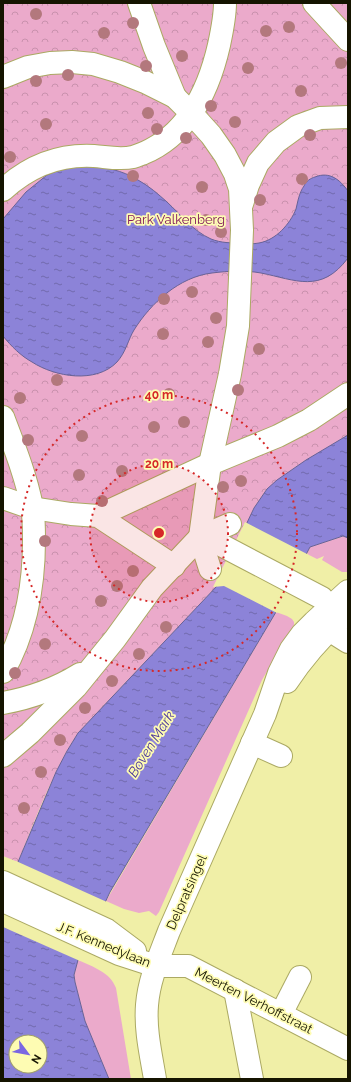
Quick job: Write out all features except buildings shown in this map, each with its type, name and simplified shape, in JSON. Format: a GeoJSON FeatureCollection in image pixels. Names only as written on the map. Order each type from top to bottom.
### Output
{"type":"FeatureCollection","features":[{"type":"Feature","properties":{"kind":"street"},"geometry":{"type":"LineString","coordinates":[[139,3],[154,46],[175,97]]}},
{"type":"Feature","properties":{"kind":"street"},"geometry":{"type":"LineString","coordinates":[[3,190],[14,180],[34,167],[54,160],[75,155],[115,158],[133,157],[157,147],[170,137],[192,114],[206,89],[216,60],[222,33],[225,3]]}},
{"type":"Feature","properties":{"kind":"street"},"geometry":{"type":"LineString","coordinates":[[314,3],[348,40]]}},
{"type":"Feature","properties":{"kind":"street"},"geometry":{"type":"LineString","coordinates":[[3,77],[28,67],[50,63],[72,62],[93,64],[120,72],[145,82],[175,97],[192,114],[211,135],[225,155],[235,174],[240,189],[242,206],[238,326],[230,374],[210,464],[200,537],[210,569]]}},
{"type":"Feature","properties":{"kind":"street"},"geometry":{"type":"LineString","coordinates":[[242,206],[248,185],[258,163],[276,142],[298,126],[320,118],[348,117]]}},
{"type":"Feature","properties":{"kind":"street"},"geometry":{"type":"LineString","coordinates":[[98,516],[210,464],[258,446],[309,420],[348,394]]}},
{"type":"Feature","properties":{"kind":"street"},"geometry":{"type":"LineString","coordinates":[[3,417],[24,475],[32,508],[34,553],[30,596],[19,638],[12,657],[3,672]]}},
{"type":"Feature","properties":{"kind":"street"},"geometry":{"type":"LineString","coordinates":[[3,498],[32,508],[71,514],[98,516],[174,566]]}},
{"type":"Feature","properties":{"kind":"street"},"geometry":{"type":"LineString","coordinates":[[3,756],[55,708],[94,665],[152,588],[200,537],[230,524]]}},
{"type":"Feature","properties":{"kind":"street"},"geometry":{"type":"LineString","coordinates":[[200,537],[221,545],[331,599]]}},
{"type":"Feature","properties":{"kind":"street","name":"Delpratsingel"},"geometry":{"type":"LineString","coordinates":[[265,714],[298,666],[329,630],[331,599]]}},
{"type":"Feature","properties":{"kind":"street","name":"Delpratsingel"},"geometry":{"type":"LineString","coordinates":[[155,1079],[146,1017],[148,997],[156,966],[169,931],[265,714],[279,673],[291,649],[331,599]]}},
{"type":"Feature","properties":{"kind":"street"},"geometry":{"type":"LineString","coordinates":[[329,630],[348,642]]}},
{"type":"Feature","properties":{"kind":"street"},"geometry":{"type":"LineString","coordinates":[[3,703],[34,695],[56,687],[94,665]]}},
{"type":"Feature","properties":{"kind":"street"},"geometry":{"type":"LineString","coordinates":[[252,743],[281,756]]}},
{"type":"Feature","properties":{"kind":"street","name":"J.F. Kennedylaan"},"geometry":{"type":"LineString","coordinates":[[3,882],[156,966]]}},
{"type":"Feature","properties":{"kind":"street","name":"J.F. Kennedylaan"},"geometry":{"type":"LineString","coordinates":[[3,901],[103,937]]}},
{"type":"Feature","properties":{"kind":"street","name":"Meerten Verhoffstraat"},"geometry":{"type":"LineString","coordinates":[[156,966],[188,966],[348,1049]]}},
{"type":"Feature","properties":{"kind":"street"},"geometry":{"type":"LineString","coordinates":[[281,1014],[300,977]]}},
{"type":"Feature","properties":{"kind":"street"},"geometry":{"type":"LineString","coordinates":[[235,990],[252,1079]]}},
{"type":"Feature","properties":{"kind":"green space","name":"Park Valkenberg"},"geometry":{"type":"Polygon","coordinates":[[[3,3],[348,3],[348,435],[294,468],[267,489],[254,508],[217,586],[78,733],[52,780],[18,862],[3,856],[3,3]]]}},
{"type":"Feature","properties":{"kind":"green space"},"geometry":{"type":"Polygon","coordinates":[[[344,536],[348,538],[348,572],[342,572],[322,560],[324,556],[317,559],[307,554],[310,547],[344,536]]]}},
{"type":"Feature","properties":{"kind":"green space"},"geometry":{"type":"Polygon","coordinates":[[[276,612],[292,619],[294,625],[262,680],[159,912],[156,916],[149,911],[139,913],[124,909],[106,901],[276,612]]]}},
{"type":"Feature","properties":{"kind":"green space"},"geometry":{"type":"Polygon","coordinates":[[[78,960],[105,974],[110,978],[116,988],[131,1079],[109,1079],[85,1021],[74,975],[78,960]]]}},
{"type":"Feature","properties":{"kind":"water"},"geometry":{"type":"Polygon","coordinates":[[[86,165],[119,171],[142,182],[164,199],[198,232],[211,239],[248,244],[265,241],[277,235],[286,226],[293,215],[302,189],[306,183],[312,178],[320,175],[330,176],[342,183],[348,191],[348,258],[328,277],[308,282],[243,271],[230,271],[200,275],[177,286],[157,301],[134,330],[120,358],[108,369],[87,376],[75,376],[52,371],[28,360],[3,336],[3,219],[26,192],[47,175],[59,170],[86,165]]]}},
{"type":"Feature","properties":{"kind":"water","name":"Boven Mark"},"geometry":{"type":"Polygon","coordinates":[[[348,435],[348,538],[343,536],[310,547],[276,612],[110,892],[78,960],[74,975],[85,1021],[109,1079],[3,1079],[3,903],[18,862],[56,772],[78,733],[217,586],[254,508],[267,489],[277,480],[306,460],[348,435]]]}},
{"type":"Feature","properties":{"kind":"pier"},"geometry":{"type":"Polygon","coordinates":[[[245,522],[309,555],[277,613],[224,586],[213,587],[245,522]]]}},
{"type":"Feature","properties":{"kind":"pier"},"geometry":{"type":"Polygon","coordinates":[[[16,861],[107,902],[80,961],[3,927],[3,897],[16,861]]]}}]}
